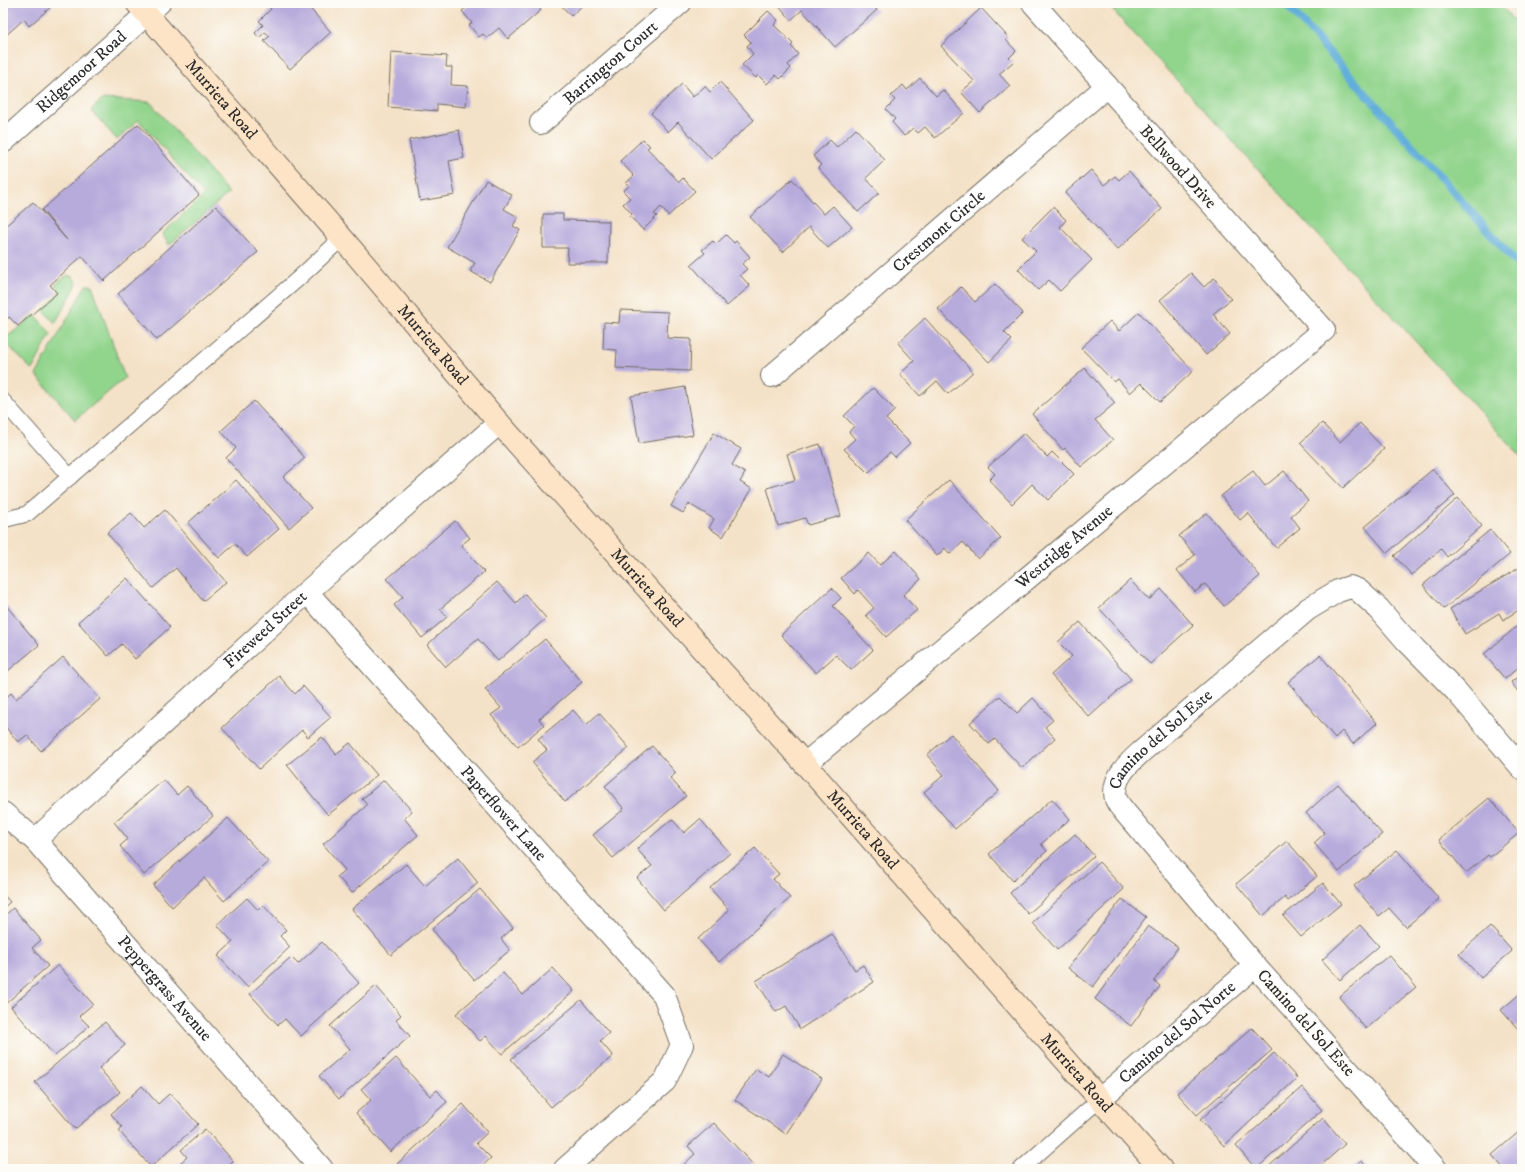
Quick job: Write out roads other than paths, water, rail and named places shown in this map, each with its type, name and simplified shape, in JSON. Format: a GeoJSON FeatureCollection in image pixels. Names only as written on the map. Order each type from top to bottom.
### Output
{"type":"FeatureCollection","features":[{"type":"Feature","properties":{"kind":"main road","name":"Murrieta Road"},"geometry":{"type":"LineString","coordinates":[[148,7],[499,423],[805,764],[1161,1169]]}},
{"type":"Feature","properties":{"kind":"street","name":"Barrington Court"},"geometry":{"type":"LineString","coordinates":[[541,123],[680,3]]}},
{"type":"Feature","properties":{"kind":"street","name":"Bellwood Drive"},"geometry":{"type":"LineString","coordinates":[[1034,3],[1106,86],[1324,330]]}},
{"type":"Feature","properties":{"kind":"street","name":"Ridgemoor Road"},"geometry":{"type":"LineString","coordinates":[[3,142],[148,7]]}},
{"type":"Feature","properties":{"kind":"street","name":"Crestmont Circle"},"geometry":{"type":"LineString","coordinates":[[772,376],[1106,86]]}},
{"type":"Feature","properties":{"kind":"street","name":"Westridge Avenue"},"geometry":{"type":"LineString","coordinates":[[805,764],[1324,330]]}},
{"type":"Feature","properties":{"kind":"street","name":"Fireweed Street"},"geometry":{"type":"LineString","coordinates":[[34,840],[307,592],[499,423]]}},
{"type":"Feature","properties":{"kind":"street","name":"Camino del Sol Este"},"geometry":{"type":"LineString","coordinates":[[1436,1169],[1255,966],[1123,810],[1116,800],[1116,784],[1126,766],[1308,609],[1338,591],[1350,587],[1358,590],[1379,609],[1405,639],[1456,691],[1522,768]]}},
{"type":"Feature","properties":{"kind":"street","name":"Paperflower Lane"},"geometry":{"type":"LineString","coordinates":[[307,592],[664,995],[682,1045],[665,1081],[565,1169]]}},
{"type":"Feature","properties":{"kind":"street","name":"Peppergrass Avenue"},"geometry":{"type":"LineString","coordinates":[[3,813],[34,840],[322,1169]]}},
{"type":"Feature","properties":{"kind":"street","name":"Camino del Sol Norte"},"geometry":{"type":"LineString","coordinates":[[1100,1100],[1255,966]]}},
{"type":"Feature","properties":{"kind":"lane"},"geometry":{"type":"LineString","coordinates":[[3,520],[27,514],[293,283],[342,238]]}},
{"type":"Feature","properties":{"kind":"lane"},"geometry":{"type":"LineString","coordinates":[[3,402],[70,477]]}},
{"type":"Feature","properties":{"kind":"lane"},"geometry":{"type":"LineString","coordinates":[[1021,1169],[1100,1100]]}},
{"type":"Feature","properties":{"kind":"waterway"},"geometry":{"type":"LineString","coordinates":[[1285,3],[1522,269]]}}]}
